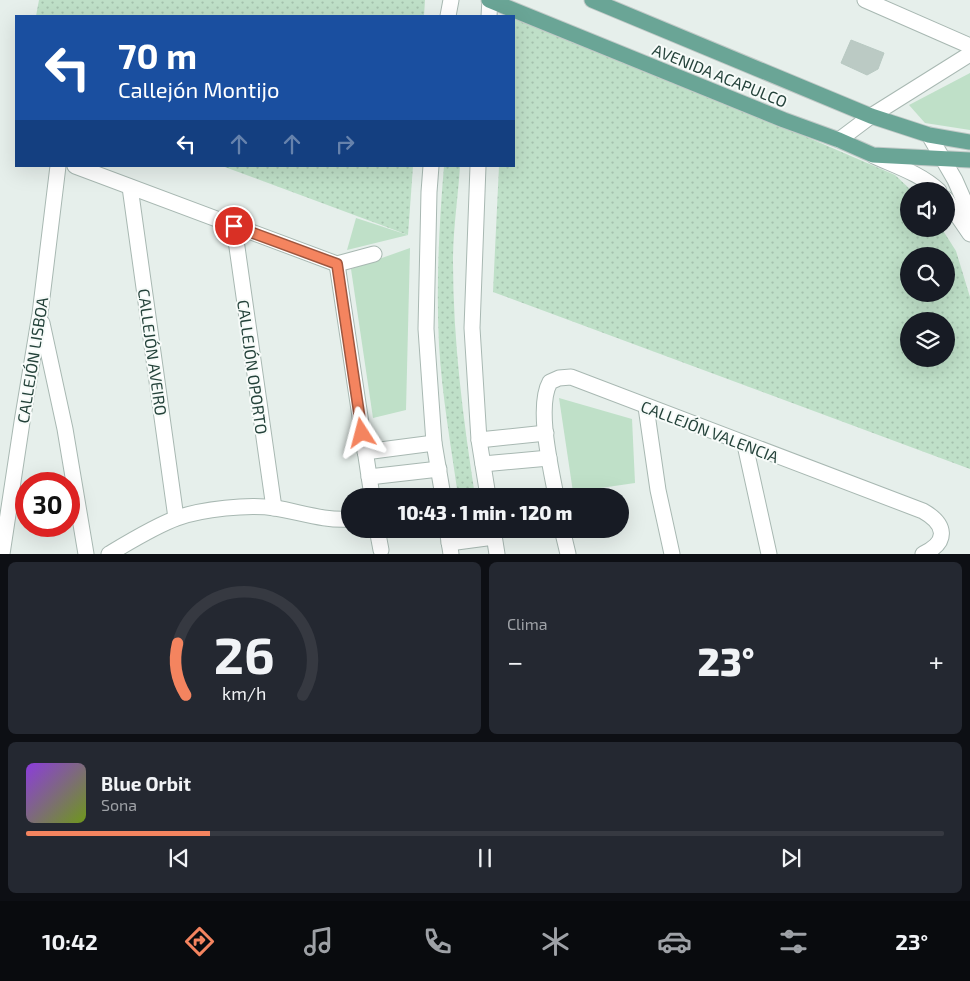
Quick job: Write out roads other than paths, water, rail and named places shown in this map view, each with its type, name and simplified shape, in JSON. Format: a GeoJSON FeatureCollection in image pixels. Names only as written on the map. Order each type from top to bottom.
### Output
{"type":"FeatureCollection","features":[{"type":"Feature","properties":{"kind":"main road","name":"AVENIDA ACAPULCO"},"geometry":{"type":"LineString","coordinates":[[490,0],[873,155],[970,160]]}},
{"type":"Feature","properties":{"kind":"main road","name":"AVENIDA ACAPULCO"},"geometry":{"type":"LineString","coordinates":[[600,1],[871,116],[929,136],[970,142]]}},
{"type":"Feature","properties":{"kind":"street"},"geometry":{"type":"LineString","coordinates":[[448,15],[451,0]]}},
{"type":"Feature","properties":{"kind":"street"},"geometry":{"type":"LineString","coordinates":[[489,15],[490,0]]}},
{"type":"Feature","properties":{"kind":"street"},"geometry":{"type":"LineString","coordinates":[[865,0],[970,46]]}},
{"type":"Feature","properties":{"kind":"street"},"geometry":{"type":"LineString","coordinates":[[839,140],[871,116],[970,54]]}},
{"type":"Feature","properties":{"kind":"street"},"geometry":{"type":"LineString","coordinates":[[929,136],[944,160],[970,214]]}},
{"type":"Feature","properties":{"kind":"street"},"geometry":{"type":"LineString","coordinates":[[873,155],[927,182]]}},
{"type":"Feature","properties":{"kind":"street","name":"CALLEJÓN LISBOA"},"geometry":{"type":"LineString","coordinates":[[2,554],[40,314],[58,167]]}},
{"type":"Feature","properties":{"kind":"street"},"geometry":{"type":"LineString","coordinates":[[78,167],[337,264],[374,254]]}},
{"type":"Feature","properties":{"kind":"street"},"geometry":{"type":"LineString","coordinates":[[431,167],[426,329],[434,443],[442,488]]}},
{"type":"Feature","properties":{"kind":"street"},"geometry":{"type":"LineString","coordinates":[[478,167],[472,328],[479,440],[486,488]]}},
{"type":"Feature","properties":{"kind":"street","name":"CALLEJÓN AVEIRO"},"geometry":{"type":"LineString","coordinates":[[130,187],[176,518]]}},
{"type":"Feature","properties":{"kind":"street"},"geometry":{"type":"LineString","coordinates":[[955,212],[970,234]]}},
{"type":"Feature","properties":{"kind":"street","name":"CALLEJÓN OPORTO"},"geometry":{"type":"LineString","coordinates":[[234,226],[274,508]]}},
{"type":"Feature","properties":{"kind":"street"},"geometry":{"type":"LineString","coordinates":[[337,264],[371,488]]}},
{"type":"Feature","properties":{"kind":"street"},"geometry":{"type":"LineString","coordinates":[[40,314],[65,429],[86,554]]}},
{"type":"Feature","properties":{"kind":"street","name":"CALLEJÓN VALENCIA"},"geometry":{"type":"LineString","coordinates":[[555,488],[546,433],[545,394],[550,382],[559,378],[572,377],[745,445],[929,514],[939,524],[942,538],[932,550],[923,554]]}},
{"type":"Feature","properties":{"kind":"street"},"geometry":{"type":"LineString","coordinates":[[646,407],[658,490],[672,554]]}},
{"type":"Feature","properties":{"kind":"street"},"geometry":{"type":"LineString","coordinates":[[479,440],[546,433]]}},
{"type":"Feature","properties":{"kind":"street"},"geometry":{"type":"LineString","coordinates":[[365,452],[434,443]]}},
{"type":"Feature","properties":{"kind":"street"},"geometry":{"type":"LineString","coordinates":[[745,445],[769,554]]}},
{"type":"Feature","properties":{"kind":"street"},"geometry":{"type":"LineString","coordinates":[[482,464],[549,458]]}},
{"type":"Feature","properties":{"kind":"street"},"geometry":{"type":"LineString","coordinates":[[369,477],[439,469]]}},
{"type":"Feature","properties":{"kind":"street"},"geometry":{"type":"LineString","coordinates":[[109,554],[176,518],[204,512],[234,508],[274,508],[309,516],[341,518]]}},
{"type":"Feature","properties":{"kind":"street"},"geometry":{"type":"LineString","coordinates":[[379,538],[381,550]]}},
{"type":"Feature","properties":{"kind":"street"},"geometry":{"type":"LineString","coordinates":[[449,542],[469,538]]}},
{"type":"Feature","properties":{"kind":"street"},"geometry":{"type":"LineString","coordinates":[[495,538],[497,554]]}},
{"type":"Feature","properties":{"kind":"street"},"geometry":{"type":"LineString","coordinates":[[564,538],[568,554]]}}]}
